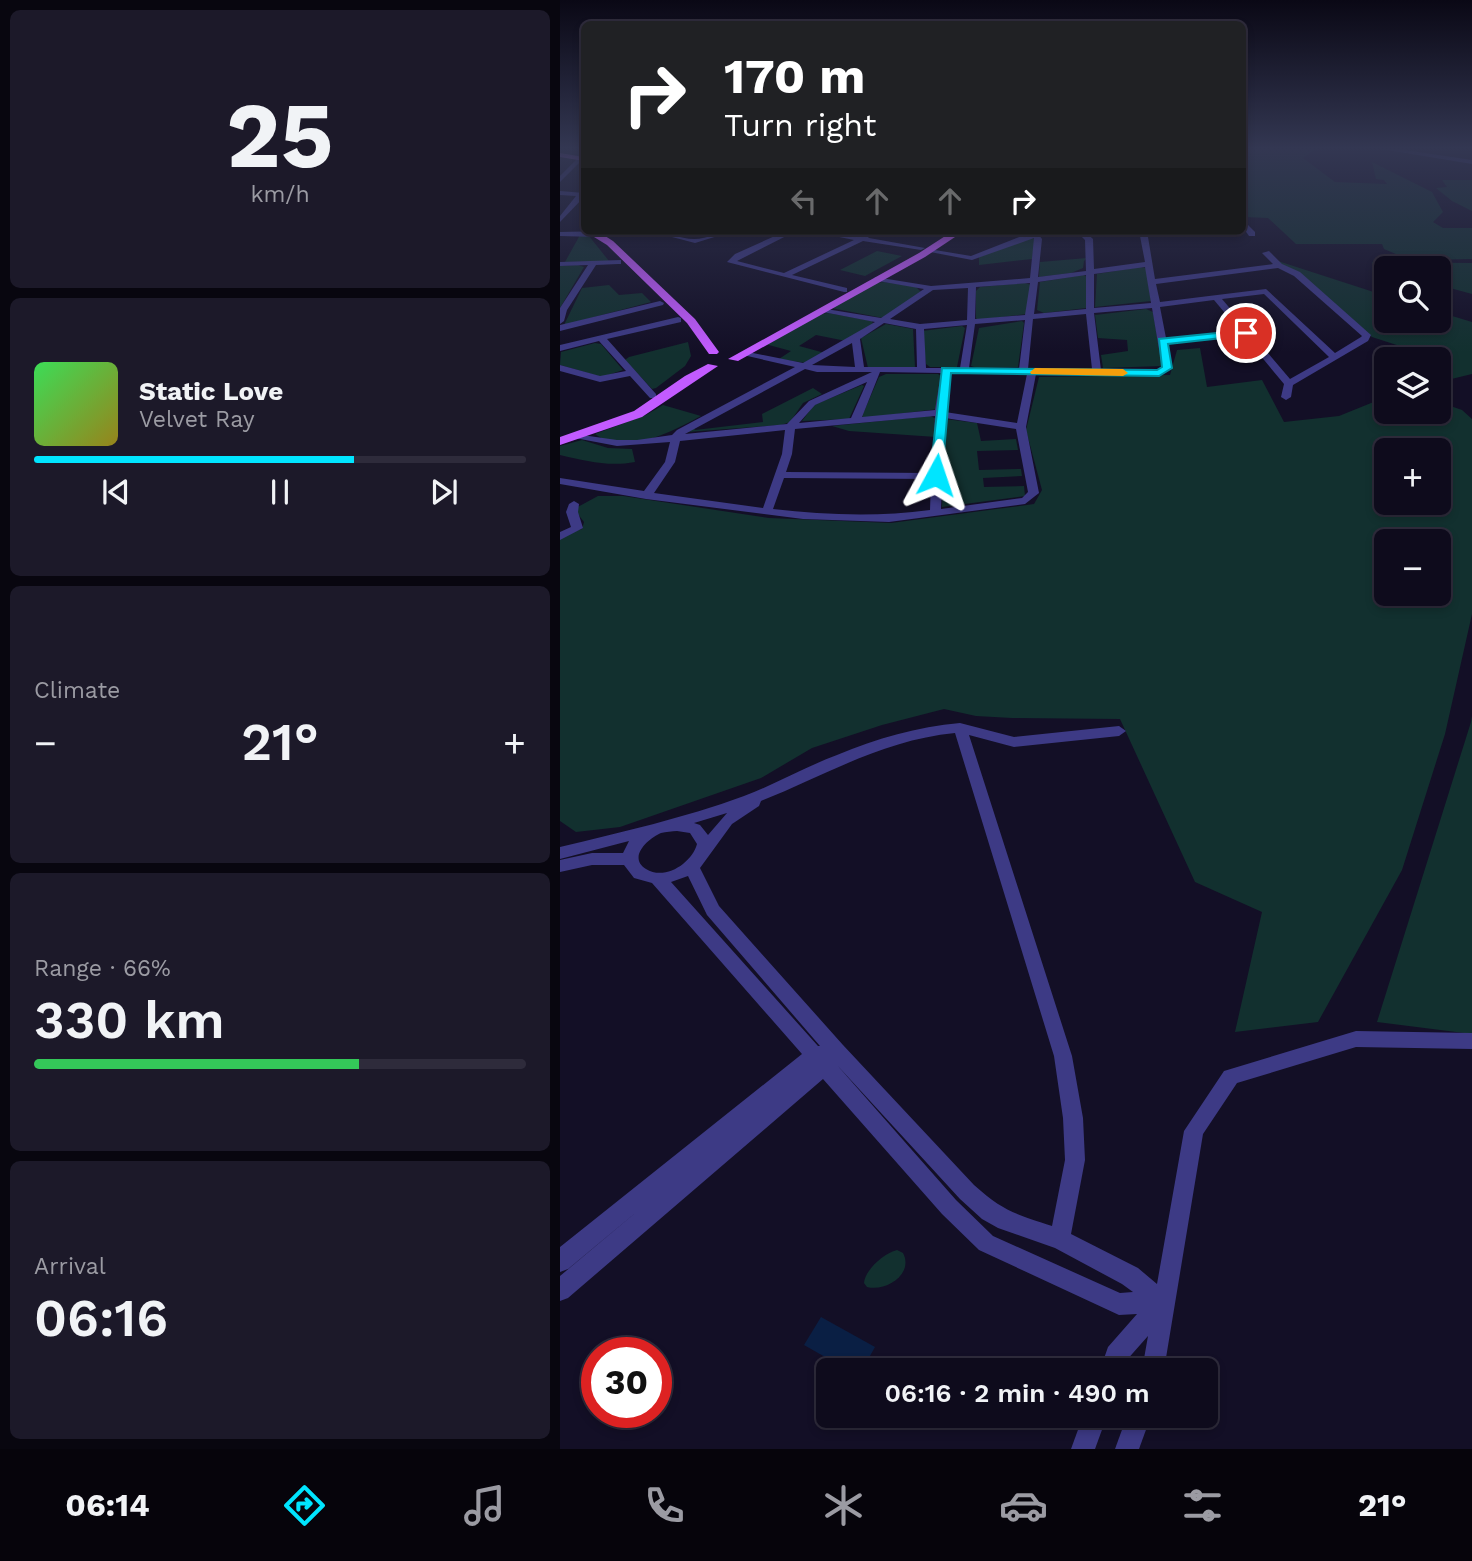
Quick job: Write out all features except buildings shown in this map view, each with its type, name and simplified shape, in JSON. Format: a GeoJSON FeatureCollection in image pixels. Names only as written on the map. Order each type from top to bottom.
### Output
{"type":"FeatureCollection","features":[{"type":"Feature","properties":{"kind":"main road"},"geometry":{"type":"LineString","coordinates":[[560,435],[621,415],[653,396],[699,357],[746,353],[878,279],[942,235]]}},
{"type":"Feature","properties":{"kind":"main road"},"geometry":{"type":"LineString","coordinates":[[600,236],[688,318],[703,334],[709,349],[724,354],[746,346],[844,290],[951,235]]}},
{"type":"Feature","properties":{"kind":"main road"},"geometry":{"type":"LineString","coordinates":[[600,236],[601,245],[678,320],[692,337],[699,357],[712,366]]}},
{"type":"Feature","properties":{"kind":"main road"},"geometry":{"type":"LineString","coordinates":[[560,441],[638,414],[689,378],[712,366],[728,363],[724,354]]}},
{"type":"Feature","properties":{"kind":"street"},"geometry":{"type":"LineString","coordinates":[[1246,225],[1252,234]]}},
{"type":"Feature","properties":{"kind":"street"},"geometry":{"type":"LineString","coordinates":[[560,234],[600,236]]}},
{"type":"Feature","properties":{"kind":"street"},"geometry":{"type":"LineString","coordinates":[[668,235],[695,241],[716,235]]}},
{"type":"Feature","properties":{"kind":"street"},"geometry":{"type":"LineString","coordinates":[[783,235],[738,256],[731,262],[844,290]]}},
{"type":"Feature","properties":{"kind":"street"},"geometry":{"type":"LineString","coordinates":[[839,235],[972,258],[1034,235]]}},
{"type":"Feature","properties":{"kind":"street"},"geometry":{"type":"LineString","coordinates":[[785,275],[870,235]]}},
{"type":"Feature","properties":{"kind":"street"},"geometry":{"type":"LineString","coordinates":[[560,481],[646,496],[851,519],[889,519],[1025,501],[1034,494],[1021,427],[1039,235]]}},
{"type":"Feature","properties":{"kind":"street"},"geometry":{"type":"LineString","coordinates":[[1084,235],[1089,239],[1092,271],[1090,312],[1097,372]]}},
{"type":"Feature","properties":{"kind":"street"},"geometry":{"type":"LineString","coordinates":[[746,353],[802,368],[860,369],[877,373],[922,370],[1164,371],[1167,368],[1163,341],[1144,235]]}},
{"type":"Feature","properties":{"kind":"street"},"geometry":{"type":"LineString","coordinates":[[1266,253],[1279,266],[1297,274],[1367,335],[1365,339],[1289,384],[1286,397]]}},
{"type":"Feature","properties":{"kind":"street"},"geometry":{"type":"LineString","coordinates":[[560,264],[592,265],[618,262]]}},
{"type":"Feature","properties":{"kind":"street"},"geometry":{"type":"LineString","coordinates":[[878,279],[931,289],[1036,280],[1149,264]]}},
{"type":"Feature","properties":{"kind":"street"},"geometry":{"type":"LineString","coordinates":[[560,321],[562,310],[592,265]]}},
{"type":"Feature","properties":{"kind":"street"},"geometry":{"type":"LineString","coordinates":[[1152,282],[1279,266]]}},
{"type":"Feature","properties":{"kind":"street"},"geometry":{"type":"LineString","coordinates":[[964,370],[971,324],[972,285]]}},
{"type":"Feature","properties":{"kind":"street"},"geometry":{"type":"LineString","coordinates":[[646,496],[665,472],[676,451],[675,438],[681,432],[856,338],[931,289]]}},
{"type":"Feature","properties":{"kind":"street"},"geometry":{"type":"LineString","coordinates":[[823,310],[920,327],[1090,312],[1266,291],[1334,357]]}},
{"type":"Feature","properties":{"kind":"street"},"geometry":{"type":"LineString","coordinates":[[1217,298],[1289,384]]}},
{"type":"Feature","properties":{"kind":"street"},"geometry":{"type":"LineString","coordinates":[[560,328],[660,303]]}},
{"type":"Feature","properties":{"kind":"street"},"geometry":{"type":"LineString","coordinates":[[560,348],[678,320]]}},
{"type":"Feature","properties":{"kind":"street"},"geometry":{"type":"LineString","coordinates":[[920,327],[922,370]]}},
{"type":"Feature","properties":{"kind":"street"},"geometry":{"type":"LineString","coordinates":[[1163,341],[1246,333]]}},
{"type":"Feature","properties":{"kind":"street"},"geometry":{"type":"LineString","coordinates":[[856,338],[860,369]]}},
{"type":"Feature","properties":{"kind":"street"},"geometry":{"type":"LineString","coordinates":[[602,340],[653,396]]}},
{"type":"Feature","properties":{"kind":"street"},"geometry":{"type":"LineString","coordinates":[[560,368],[600,379],[630,373]]}},
{"type":"Feature","properties":{"kind":"street"},"geometry":{"type":"LineString","coordinates":[[935,513],[946,370]]}},
{"type":"Feature","properties":{"kind":"street"},"geometry":{"type":"LineString","coordinates":[[855,421],[877,373]]}},
{"type":"Feature","properties":{"kind":"street"},"geometry":{"type":"LineString","coordinates":[[767,511],[788,454],[790,427],[812,403],[877,373]]}},
{"type":"Feature","properties":{"kind":"street"},"geometry":{"type":"LineString","coordinates":[[579,436],[614,444],[933,414],[1021,427]]}},
{"type":"Feature","properties":{"kind":"street"},"geometry":{"type":"LineString","coordinates":[[781,475],[936,475]]}},
{"type":"Feature","properties":{"kind":"street"},"geometry":{"type":"LineString","coordinates":[[560,506],[574,504],[597,489]]}},
{"type":"Feature","properties":{"kind":"street"},"geometry":{"type":"LineString","coordinates":[[560,537],[577,528],[572,512],[574,504]]}},
{"type":"Feature","properties":{"kind":"street"},"geometry":{"type":"LineString","coordinates":[[960,728],[1063,1056],[1073,1118],[1075,1160],[1060,1240]]}},
{"type":"Feature","properties":{"kind":"street"},"geometry":{"type":"LineString","coordinates":[[560,853],[675,824],[770,790],[890,738],[960,728],[1014,741],[1119,731]]}},
{"type":"Feature","properties":{"kind":"street"},"geometry":{"type":"LineString","coordinates":[[629,859],[638,873],[658,878],[670,877],[692,868],[727,820],[770,790]]}},
{"type":"Feature","properties":{"kind":"street"},"geometry":{"type":"LineString","coordinates":[[675,824],[695,829],[705,843],[704,852]]}},
{"type":"Feature","properties":{"kind":"street"},"geometry":{"type":"LineString","coordinates":[[629,859],[635,843],[652,830]]}},
{"type":"Feature","properties":{"kind":"street"},"geometry":{"type":"LineString","coordinates":[[560,866],[592,859],[629,859]]}},
{"type":"Feature","properties":{"kind":"street"},"geometry":{"type":"LineString","coordinates":[[692,868],[713,910],[825,1057],[949,1207],[986,1243],[1119,1304],[1163,1302]]}},
{"type":"Feature","properties":{"kind":"street"},"geometry":{"type":"LineString","coordinates":[[658,878],[825,1057],[989,1212],[1005,1221],[1060,1240],[1130,1276],[1163,1302]]}},
{"type":"Feature","properties":{"kind":"street"},"geometry":{"type":"LineString","coordinates":[[1155,1358],[1194,1130],[1230,1077],[1356,1039],[1472,1041]]}},
{"type":"Feature","properties":{"kind":"street"},"geometry":{"type":"LineString","coordinates":[[560,1261],[825,1057]]}},
{"type":"Feature","properties":{"kind":"street"},"geometry":{"type":"LineString","coordinates":[[560,1290],[825,1057]]}},
{"type":"Feature","properties":{"kind":"street"},"geometry":{"type":"LineString","coordinates":[[1115,1358],[1163,1302]]}},
{"type":"Feature","properties":{"kind":"street"},"geometry":{"type":"LineString","coordinates":[[1083,1449],[1091,1428]]}},
{"type":"Feature","properties":{"kind":"street"},"geometry":{"type":"LineString","coordinates":[[1127,1449],[1135,1428]]}},
{"type":"Feature","properties":{"kind":"green space"},"geometry":{"type":"Polygon","coordinates":[[[1246,217],[1438,217],[1433,222],[1443,228],[1472,228],[1472,259],[1451,259],[1451,256],[1401,256],[1384,249],[1382,244],[1296,244],[1268,218],[1246,217]]]}},
{"type":"Feature","properties":{"kind":"green space"},"geometry":{"type":"Polygon","coordinates":[[[580,235],[589,236],[609,261],[565,262],[580,235]]]}},
{"type":"Feature","properties":{"kind":"green space"},"geometry":{"type":"Polygon","coordinates":[[[1035,239],[1032,259],[979,265],[979,257],[1035,239]]]}},
{"type":"Feature","properties":{"kind":"green space"},"geometry":{"type":"Polygon","coordinates":[[[877,251],[902,256],[865,276],[840,270],[877,251]]]}},
{"type":"Feature","properties":{"kind":"green space"},"geometry":{"type":"Polygon","coordinates":[[[1087,258],[1083,268],[1071,273],[1039,277],[1040,262],[1087,258]]]}},
{"type":"Feature","properties":{"kind":"green space"},"geometry":{"type":"Polygon","coordinates":[[[1278,261],[1374,292],[1374,333],[1451,333],[1451,316],[1472,322],[1472,374],[1451,379],[1451,347],[1403,347],[1372,337],[1299,272],[1281,265],[1278,261]]]}},
{"type":"Feature","properties":{"kind":"green space"},"geometry":{"type":"Polygon","coordinates":[[[1451,263],[1472,263],[1472,294],[1451,288],[1451,263]]]}},
{"type":"Feature","properties":{"kind":"green space"},"geometry":{"type":"Polygon","coordinates":[[[560,266],[584,267],[560,308],[560,266]]]}},
{"type":"Feature","properties":{"kind":"green space"},"geometry":{"type":"Polygon","coordinates":[[[1146,268],[1151,301],[1095,307],[1097,274],[1146,268]]]}},
{"type":"Feature","properties":{"kind":"green space"},"geometry":{"type":"Polygon","coordinates":[[[1083,275],[1088,277],[1086,308],[1044,313],[1037,310],[1040,282],[1083,275]]]}},
{"type":"Feature","properties":{"kind":"green space"},"geometry":{"type":"Polygon","coordinates":[[[876,283],[916,287],[921,292],[883,318],[831,308],[876,283]]]}},
{"type":"Feature","properties":{"kind":"green space"},"geometry":{"type":"Polygon","coordinates":[[[1025,283],[1031,285],[1027,314],[978,320],[976,318],[976,291],[980,287],[1025,283]]]}},
{"type":"Feature","properties":{"kind":"green space"},"geometry":{"type":"Polygon","coordinates":[[[609,285],[619,295],[642,293],[651,302],[564,325],[582,288],[609,285]]]}},
{"type":"Feature","properties":{"kind":"green space"},"geometry":{"type":"Polygon","coordinates":[[[1146,309],[1153,312],[1162,366],[1103,368],[1101,355],[1128,351],[1127,340],[1098,338],[1095,315],[1146,309]]]}},
{"type":"Feature","properties":{"kind":"green space"},"geometry":{"type":"Polygon","coordinates":[[[820,314],[872,321],[873,324],[846,341],[816,335],[799,346],[825,353],[806,363],[779,359],[791,351],[765,344],[820,314]]]}},
{"type":"Feature","properties":{"kind":"green space"},"geometry":{"type":"Polygon","coordinates":[[[1022,321],[1024,323],[1018,367],[971,366],[979,328],[1022,321]]]}},
{"type":"Feature","properties":{"kind":"green space"},"geometry":{"type":"Polygon","coordinates":[[[886,324],[913,329],[915,367],[868,368],[861,338],[886,324]]]}},
{"type":"Feature","properties":{"kind":"green space"},"geometry":{"type":"Polygon","coordinates":[[[962,326],[965,328],[957,367],[930,367],[926,364],[922,331],[962,326]]]}},
{"type":"Feature","properties":{"kind":"green space"},"geometry":{"type":"Polygon","coordinates":[[[688,342],[691,356],[685,366],[656,388],[652,389],[625,360],[629,357],[688,342]]]}},
{"type":"Feature","properties":{"kind":"green space"},"geometry":{"type":"Polygon","coordinates":[[[595,343],[601,344],[623,370],[602,377],[560,365],[561,352],[595,343]]]}},
{"type":"Feature","properties":{"kind":"green space"},"geometry":{"type":"Polygon","coordinates":[[[1200,348],[1207,387],[1262,380],[1284,422],[1339,416],[1374,402],[1374,424],[1451,424],[1451,406],[1462,410],[1472,419],[1472,614],[1445,734],[1402,870],[1318,1022],[1235,1032],[1262,912],[1195,882],[1120,719],[976,716],[944,709],[882,725],[812,748],[761,778],[620,827],[576,832],[560,821],[560,536],[582,529],[584,522],[574,509],[598,496],[623,496],[769,518],[891,523],[1034,504],[1042,490],[1026,430],[1039,377],[1170,375],[1177,350],[1200,348]]]}},
{"type":"Feature","properties":{"kind":"green space"},"geometry":{"type":"Polygon","coordinates":[[[886,374],[938,374],[942,377],[938,409],[864,418],[862,416],[879,377],[886,374]]]}},
{"type":"Feature","properties":{"kind":"green space"},"geometry":{"type":"Polygon","coordinates":[[[864,386],[849,419],[802,421],[814,405],[864,386]]]}},
{"type":"Feature","properties":{"kind":"green space"},"geometry":{"type":"Polygon","coordinates":[[[813,388],[822,394],[803,403],[790,422],[781,425],[687,432],[694,427],[695,430],[763,422],[762,414],[813,388]]]}},
{"type":"Feature","properties":{"kind":"green space"},"geometry":{"type":"Polygon","coordinates":[[[663,405],[701,416],[663,434],[635,442],[621,443],[595,434],[646,415],[663,405]]]}},
{"type":"Feature","properties":{"kind":"green space"},"geometry":{"type":"Polygon","coordinates":[[[930,416],[937,419],[936,437],[849,431],[832,426],[930,416]]]}},
{"type":"Feature","properties":{"kind":"green space"},"geometry":{"type":"Polygon","coordinates":[[[945,419],[977,423],[981,441],[1016,439],[1018,450],[977,451],[979,470],[1021,469],[1022,476],[983,478],[984,487],[1024,486],[1025,496],[942,507],[945,419]]]}},
{"type":"Feature","properties":{"kind":"green space"},"geometry":{"type":"Polygon","coordinates":[[[582,440],[608,448],[632,449],[635,462],[607,464],[560,455],[560,446],[582,440]]]}},
{"type":"Feature","properties":{"kind":"green space"},"geometry":{"type":"Polygon","coordinates":[[[1472,716],[1472,1034],[1377,1022],[1471,722],[1472,716]]]}},
{"type":"Feature","properties":{"kind":"green space"},"geometry":{"type":"Polygon","coordinates":[[[897,1250],[903,1253],[905,1261],[901,1274],[890,1284],[867,1287],[865,1278],[871,1268],[886,1255],[897,1250]]]}},
{"type":"Feature","properties":{"kind":"water"},"geometry":{"type":"Polygon","coordinates":[[[821,1317],[875,1347],[869,1358],[827,1358],[804,1345],[821,1317]]]}},
{"type":"Feature","properties":{"kind":"slow traffic"},"geometry":{"type":"LineString","coordinates":[[1035,372],[1123,373]]}},
{"type":"Feature","properties":{"kind":"route"},"geometry":{"type":"LineString","coordinates":[[936,475],[946,370],[1159,373],[1167,368],[1163,341],[1246,333]]}}]}
